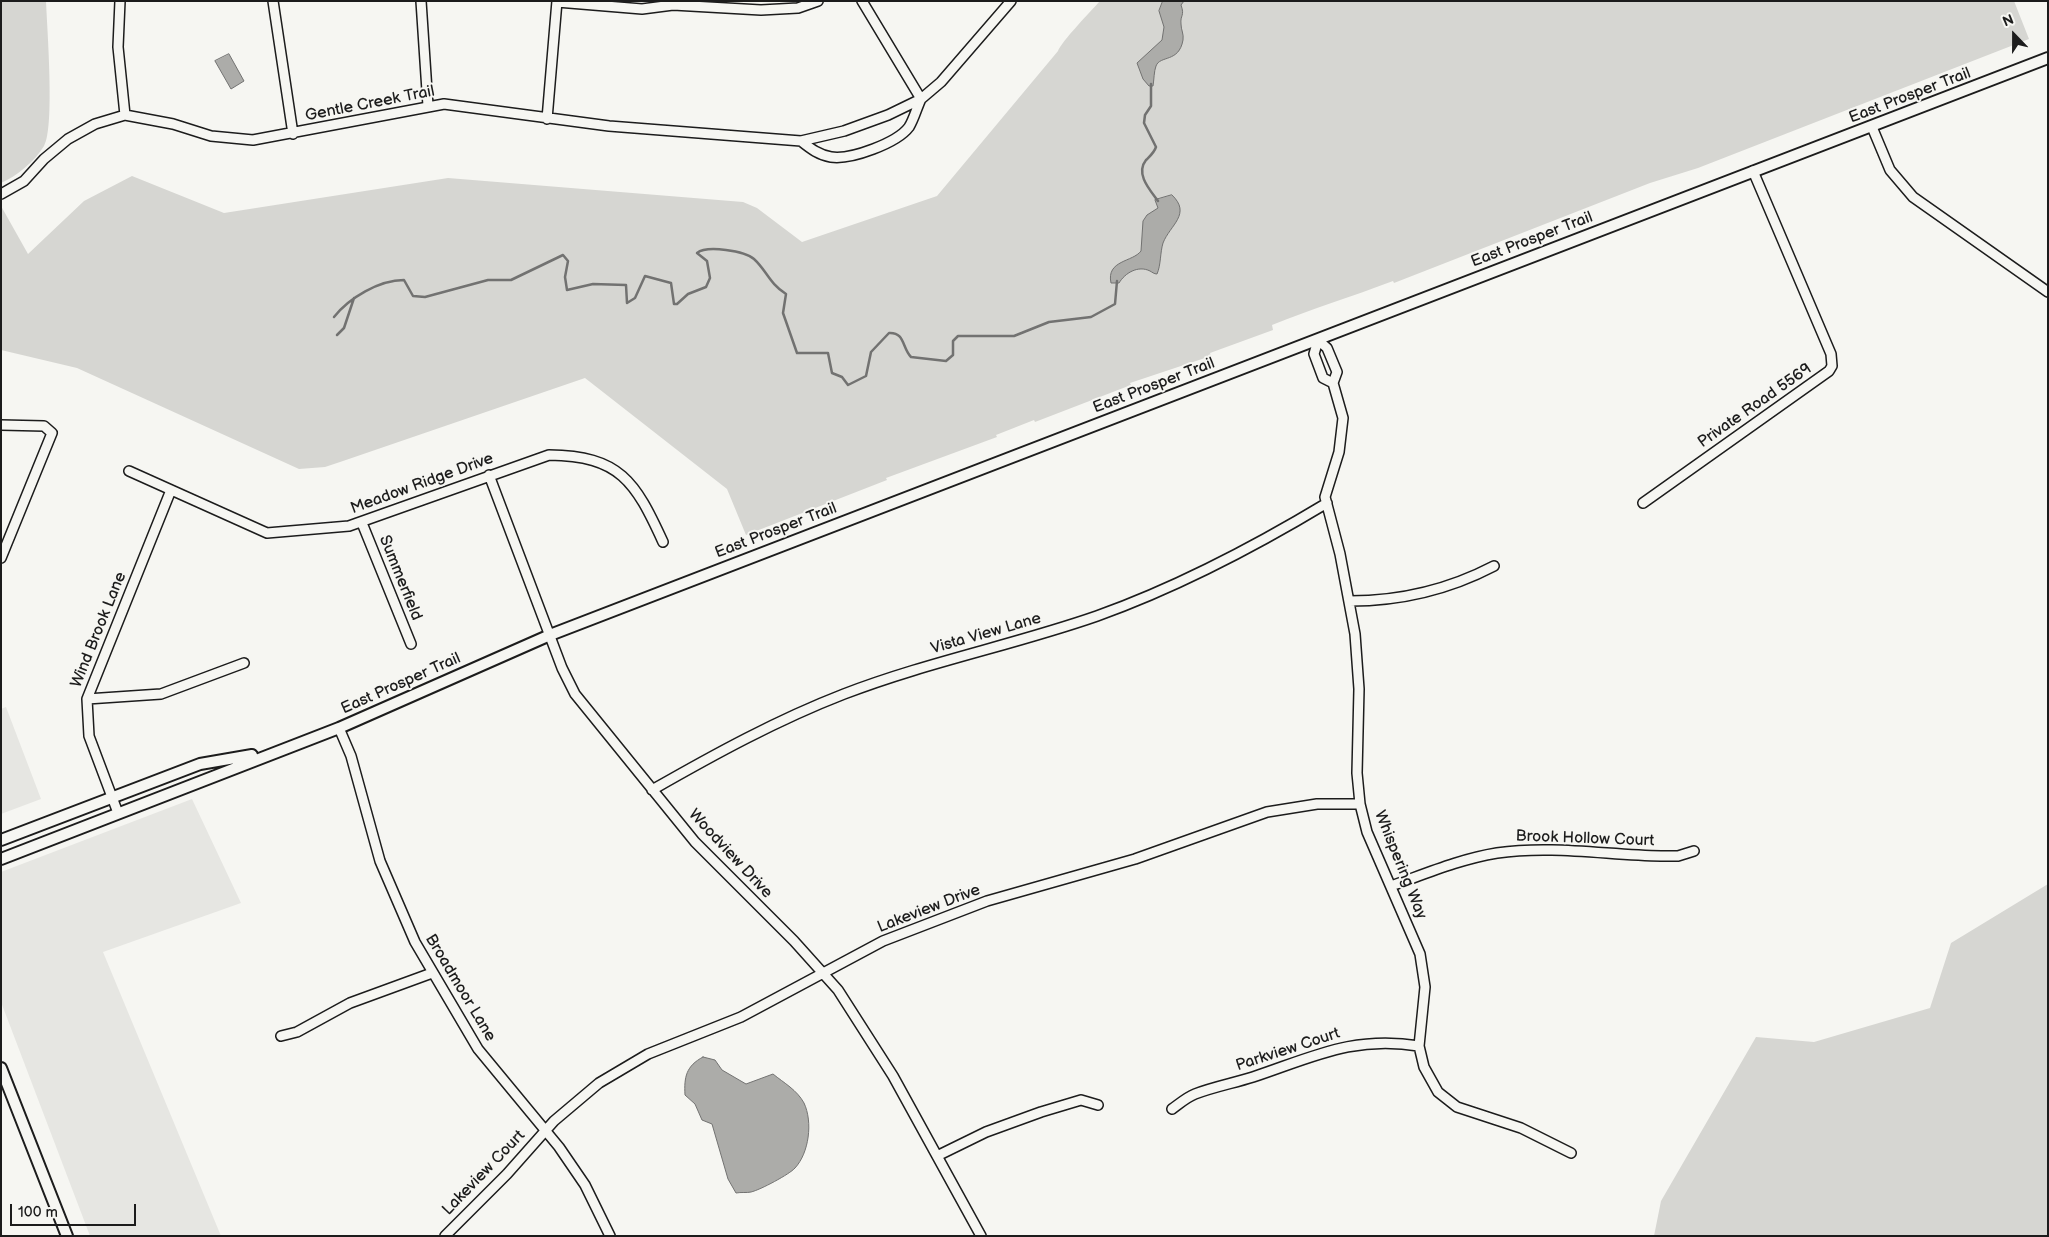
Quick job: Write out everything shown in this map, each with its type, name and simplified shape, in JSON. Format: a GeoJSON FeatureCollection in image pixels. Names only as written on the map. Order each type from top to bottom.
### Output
{"type":"FeatureCollection","features":[{"type":"Feature","properties":{"kind":"main road","name":"East Prosper Trail"},"geometry":{"type":"LineString","coordinates":[[1,859],[339,728],[550,634],[2048,58]]}},
{"type":"Feature","properties":{"kind":"main road","name":"East Prosper Trail"},"geometry":{"type":"LineString","coordinates":[[1,840],[200,764],[276,751]]}},
{"type":"Feature","properties":{"kind":"main road"},"geometry":{"type":"LineString","coordinates":[[1,1068],[5,1090],[67,1236]]}},
{"type":"Feature","properties":{"kind":"street"},"geometry":{"type":"LineString","coordinates":[[120,1],[118,47],[125,116]]}},
{"type":"Feature","properties":{"kind":"street"},"geometry":{"type":"LineString","coordinates":[[273,1],[293,134]]}},
{"type":"Feature","properties":{"kind":"street"},"geometry":{"type":"LineString","coordinates":[[421,1],[428,106]]}},
{"type":"Feature","properties":{"kind":"street"},"geometry":{"type":"LineString","coordinates":[[690,6],[702,1]]}},
{"type":"Feature","properties":{"kind":"street"},"geometry":{"type":"LineString","coordinates":[[755,1],[761,10]]}},
{"type":"Feature","properties":{"kind":"street"},"geometry":{"type":"LineString","coordinates":[[547,119],[557,2],[642,9],[673,5],[761,10],[798,8],[818,1]]}},
{"type":"Feature","properties":{"kind":"street"},"geometry":{"type":"LineString","coordinates":[[862,1],[921,99]]}},
{"type":"Feature","properties":{"kind":"street","name":"Gentle Creek Trail"},"geometry":{"type":"LineString","coordinates":[[1,194],[24,181],[44,159],[68,139],[94,124],[125,116],[173,124],[211,136],[254,140],[444,104],[547,119],[711,136],[801,141],[844,131],[888,115],[921,99],[941,82],[1011,1]]}},
{"type":"Feature","properties":{"kind":"street","name":"Gentle Creek Trail"},"geometry":{"type":"LineString","coordinates":[[801,141],[817,153],[833,158],[864,153],[893,140],[908,128],[921,99]]}},
{"type":"Feature","properties":{"kind":"street"},"geometry":{"type":"LineString","coordinates":[[1872,127],[1890,170],[1913,198],[2048,292]]}},
{"type":"Feature","properties":{"kind":"street","name":"Private Road 5569"},"geometry":{"type":"LineString","coordinates":[[1643,503],[1829,371],[1832,366],[1831,354],[1753,171]]}},
{"type":"Feature","properties":{"kind":"street","name":"Whispering Way"},"geometry":{"type":"LineString","coordinates":[[1333,383],[1323,378],[1314,354],[1318,340],[1327,348],[1337,372],[1333,383],[1342,408],[1343,432],[1339,452],[1326,491],[1327,503],[1350,601],[1359,688],[1357,774],[1360,804],[1367,832],[1415,940],[1424,973],[1425,1007],[1419,1046],[1427,1076],[1447,1100],[1468,1112],[1521,1128],[1571,1153]]}},
{"type":"Feature","properties":{"kind":"street"},"geometry":{"type":"LineString","coordinates":[[1,424],[44,426],[52,434],[1,558]]}},
{"type":"Feature","properties":{"kind":"street","name":"Meadow Ridge Drive"},"geometry":{"type":"LineString","coordinates":[[129,471],[267,533],[349,526],[362,523],[489,475],[549,455],[578,455],[608,464],[628,482],[645,503],[664,542]]}},
{"type":"Feature","properties":{"kind":"street","name":"Woodview Drive"},"geometry":{"type":"LineString","coordinates":[[489,475],[562,668],[575,694],[695,842],[823,972],[867,1032],[981,1236]]}},
{"type":"Feature","properties":{"kind":"street","name":"Wind Brook Lane"},"geometry":{"type":"LineString","coordinates":[[118,813],[89,736],[87,699],[171,490]]}},
{"type":"Feature","properties":{"kind":"street","name":"Vista View Lane"},"geometry":{"type":"LineString","coordinates":[[652,790],[742,740],[845,693],[895,676],[1039,635],[1147,596],[1246,550],[1327,503]]}},
{"type":"Feature","properties":{"kind":"street","name":"Summerfield"},"geometry":{"type":"LineString","coordinates":[[362,523],[411,644]]}},
{"type":"Feature","properties":{"kind":"street"},"geometry":{"type":"LineString","coordinates":[[1350,601],[1380,600],[1428,592],[1472,577],[1494,566]]}},
{"type":"Feature","properties":{"kind":"street"},"geometry":{"type":"LineString","coordinates":[[87,699],[161,694],[244,663]]}},
{"type":"Feature","properties":{"kind":"street","name":"Broadmoor Lane"},"geometry":{"type":"LineString","coordinates":[[339,728],[351,756],[362,800],[386,878],[402,917],[432,973],[478,1050],[545,1130],[585,1185],[610,1236]]}},
{"type":"Feature","properties":{"kind":"street","name":"Lakeview Drive"},"geometry":{"type":"LineString","coordinates":[[545,1130],[583,1096],[632,1062],[674,1043],[741,1018],[883,941],[938,919],[987,902],[1135,859],[1239,820],[1290,807],[1333,803],[1360,804]]}},
{"type":"Feature","properties":{"kind":"street","name":"Brook Hollow Court"},"geometry":{"type":"LineString","coordinates":[[1391,886],[1456,863],[1496,853],[1536,850],[1678,856],[1694,851]]}},
{"type":"Feature","properties":{"kind":"street"},"geometry":{"type":"LineString","coordinates":[[281,1036],[297,1032],[350,1003],[432,973]]}},
{"type":"Feature","properties":{"kind":"street","name":"Parkview Court"},"geometry":{"type":"LineString","coordinates":[[1172,1109],[1193,1095],[1272,1071],[1332,1049],[1365,1043],[1395,1043],[1419,1046]]}},
{"type":"Feature","properties":{"kind":"street"},"geometry":{"type":"LineString","coordinates":[[937,1156],[986,1132],[1041,1112],[1081,1100],[1098,1104]]}},
{"type":"Feature","properties":{"kind":"street","name":"Lakeview Court"},"geometry":{"type":"LineString","coordinates":[[445,1236],[507,1174],[545,1130]]}},
{"type":"Feature","properties":{"kind":"shaded area"},"geometry":{"type":"Polygon","coordinates":[[[1,1],[46,1],[50,99],[47,136],[44,146],[25,168],[1,183],[1,1]]]}},
{"type":"Feature","properties":{"kind":"shaded area"},"geometry":{"type":"Polygon","coordinates":[[[1100,1],[2014,1],[2029,39],[1698,168],[1650,183],[1394,283],[1393,281],[1287,319],[1272,325],[1273,330],[1210,353],[1211,356],[1130,383],[1131,385],[1035,422],[1034,420],[996,435],[997,437],[886,478],[887,480],[746,535],[727,489],[585,378],[325,467],[299,469],[77,368],[1,350],[1,206],[28,254],[84,201],[132,176],[224,213],[448,178],[743,202],[757,208],[802,242],[937,196],[1058,51],[1070,34],[1100,1]]]}},
{"type":"Feature","properties":{"kind":"shaded area"},"geometry":{"type":"Polygon","coordinates":[[[1163,1],[1184,1],[1181,5],[1183,11],[1181,26],[1183,40],[1178,52],[1158,63],[1155,68],[1153,86],[1149,86],[1143,79],[1137,63],[1162,40],[1164,27],[1159,11],[1163,1]]]}},
{"type":"Feature","properties":{"kind":"shaded area"},"geometry":{"type":"Polygon","coordinates":[[[229,54],[244,81],[231,89],[215,61],[229,54]]]}},
{"type":"Feature","properties":{"kind":"shaded area"},"geometry":{"type":"Polygon","coordinates":[[[1172,195],[1178,202],[1180,214],[1163,243],[1157,274],[1141,269],[1128,273],[1119,283],[1111,283],[1112,270],[1121,262],[1137,255],[1141,251],[1143,221],[1147,215],[1158,208],[1155,200],[1172,195]]]}},
{"type":"Feature","properties":{"kind":"shaded area"},"geometry":{"type":"Polygon","coordinates":[[[6,707],[41,799],[1,814],[1,709],[6,707]]]}},
{"type":"Feature","properties":{"kind":"shaded area"},"geometry":{"type":"Polygon","coordinates":[[[192,799],[241,903],[103,952],[221,1236],[90,1236],[1,1002],[1,872],[192,799]]]}},
{"type":"Feature","properties":{"kind":"shaded area"},"geometry":{"type":"Polygon","coordinates":[[[2048,884],[2048,1236],[1654,1236],[1661,1201],[1756,1037],[1814,1042],[1930,1008],[1951,943],[2048,884]]]}},
{"type":"Feature","properties":{"kind":"shaded area"},"geometry":{"type":"Polygon","coordinates":[[[703,1057],[715,1060],[722,1070],[746,1084],[773,1074],[798,1094],[807,1111],[809,1128],[804,1154],[792,1171],[755,1191],[736,1193],[728,1179],[712,1124],[702,1120],[695,1104],[685,1095],[687,1073],[697,1060],[703,1057]]]}},
{"type":"Feature","properties":{"kind":"waterway"},"geometry":{"type":"LineString","coordinates":[[1151,84],[1151,106],[1145,115],[1144,123],[1156,147],[1143,165],[1142,171],[1145,182],[1158,201]]}},
{"type":"Feature","properties":{"kind":"waterway"},"geometry":{"type":"LineString","coordinates":[[334,317],[356,297],[385,283],[404,280],[413,296],[425,297],[488,280],[511,280],[563,255],[568,261],[565,277],[567,290],[593,284],[626,285],[627,303],[635,298],[645,276],[671,283],[674,304],[677,304],[688,294],[706,287],[710,278],[707,261],[697,253],[709,249],[726,250],[754,259],[776,286],[786,294],[783,313],[797,353],[828,353],[832,373],[842,377],[848,385],[866,376],[871,352],[889,333],[894,333],[901,338],[911,357],[946,361],[953,355],[953,341],[958,336],[1014,336],[1049,322],[1091,317],[1115,304],[1117,281]]}},
{"type":"Feature","properties":{"kind":"waterway"},"geometry":{"type":"LineString","coordinates":[[337,335],[344,328],[354,298]]}}]}
